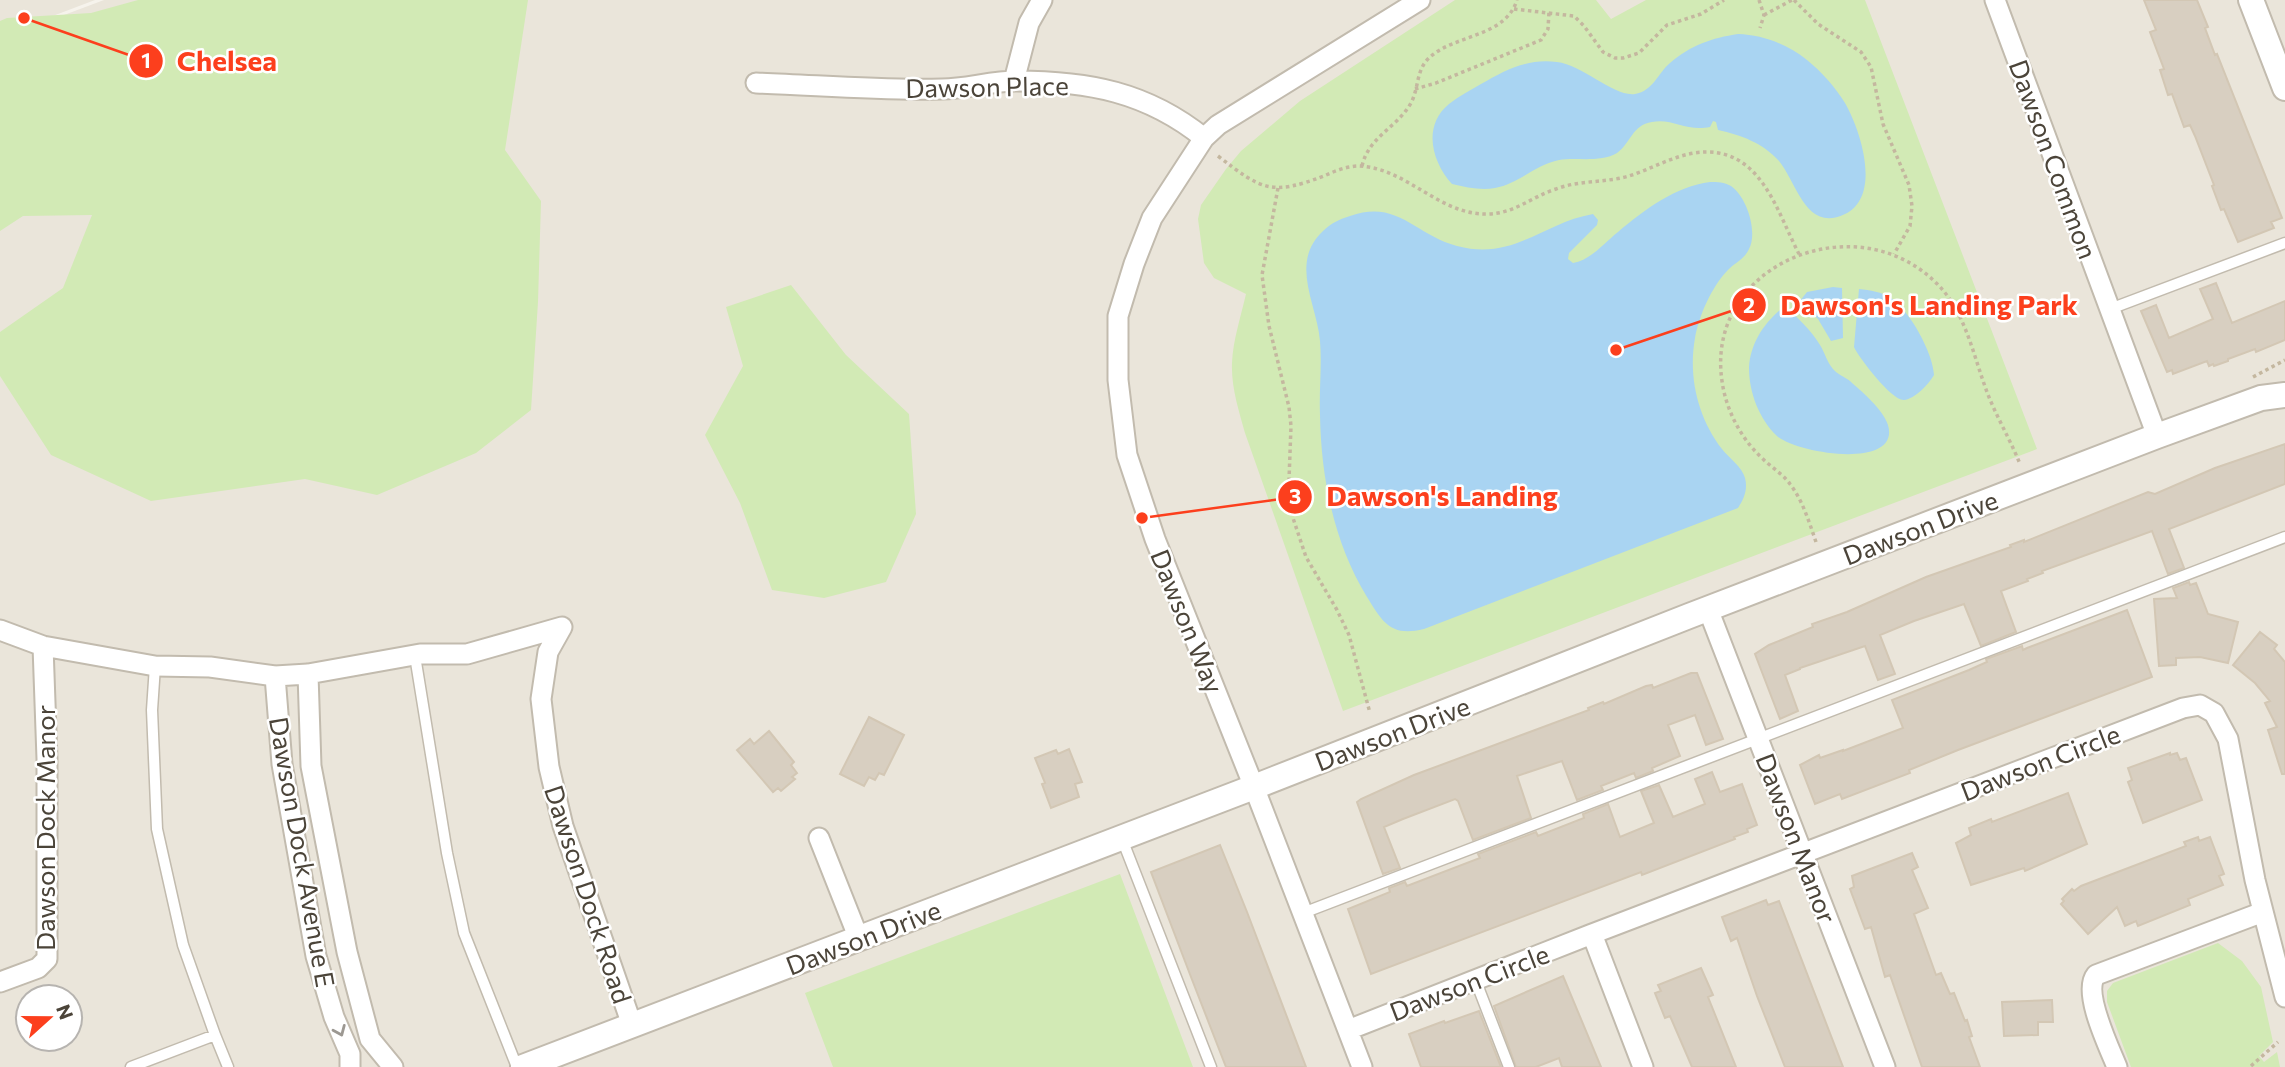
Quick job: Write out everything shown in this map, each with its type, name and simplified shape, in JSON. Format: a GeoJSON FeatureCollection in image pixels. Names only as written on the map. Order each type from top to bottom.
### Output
{"type":"FeatureCollection","features":[{"type":"Feature","properties":{"kind":"street"},"geometry":{"type":"LineString","coordinates":[[1014,81],[1029,23],[1042,0]]}},
{"type":"Feature","properties":{"kind":"street","name":"Dawson Way"},"geometry":{"type":"LineString","coordinates":[[1362,1067],[1155,539],[1127,455],[1118,380],[1118,316],[1152,218],[1204,138],[1218,125],[1420,0]]}},
{"type":"Feature","properties":{"kind":"street","name":"Dawson Common"},"geometry":{"type":"LineString","coordinates":[[1995,0],[2157,436]]}},
{"type":"Feature","properties":{"kind":"street"},"geometry":{"type":"LineString","coordinates":[[2251,0],[2285,88]]}},
{"type":"Feature","properties":{"kind":"street","name":"Dawson Place"},"geometry":{"type":"LineString","coordinates":[[756,83],[943,90],[1014,81],[1076,84],[1118,91],[1150,103],[1180,119],[1204,138]]}},
{"type":"Feature","properties":{"kind":"street","name":"Dawson Drive"},"geometry":{"type":"LineString","coordinates":[[523,1067],[1122,838],[2157,436],[2285,382]]}},
{"type":"Feature","properties":{"kind":"street","name":"Dawson Manor"},"geometry":{"type":"LineString","coordinates":[[1708,609],[1885,1067]]}},
{"type":"Feature","properties":{"kind":"street","name":"Dawson Dock Road"},"geometry":{"type":"LineString","coordinates":[[0,629],[43,646],[155,666],[210,667],[275,676],[308,674],[415,656],[467,654],[562,627],[548,652],[541,699],[549,767],[563,826],[632,1026]]}},
{"type":"Feature","properties":{"kind":"street","name":"Dawson Dock Manor"},"geometry":{"type":"LineString","coordinates":[[0,982],[38,968],[47,959],[47,759],[43,646]]}},
{"type":"Feature","properties":{"kind":"street"},"geometry":{"type":"LineString","coordinates":[[308,674],[311,766],[347,952],[370,1039],[393,1067]]}},
{"type":"Feature","properties":{"kind":"street","name":"Dawson Dock Avenue E"},"geometry":{"type":"LineString","coordinates":[[275,676],[282,764],[316,956],[334,1017],[349,1054],[350,1067]]}},
{"type":"Feature","properties":{"kind":"street","name":"Dawson Circle"},"geometry":{"type":"LineString","coordinates":[[1348,1030],[1802,853],[2183,708],[2200,705],[2214,713],[2228,739],[2255,880],[2285,997]]}},
{"type":"Feature","properties":{"kind":"street"},"geometry":{"type":"LineString","coordinates":[[819,838],[859,939]]}},
{"type":"Feature","properties":{"kind":"street"},"geometry":{"type":"LineString","coordinates":[[2117,1067],[2094,1004],[2091,987],[2096,975],[2263,912]]}},
{"type":"Feature","properties":{"kind":"street"},"geometry":{"type":"LineString","coordinates":[[1592,934],[1643,1067]]}},
{"type":"Feature","properties":{"kind":"lane"},"geometry":{"type":"LineString","coordinates":[[2110,309],[2285,243]]}},
{"type":"Feature","properties":{"kind":"lane"},"geometry":{"type":"LineString","coordinates":[[1303,914],[2285,537]]}},
{"type":"Feature","properties":{"kind":"lane"},"geometry":{"type":"LineString","coordinates":[[415,656],[447,853],[464,933],[517,1067]]}},
{"type":"Feature","properties":{"kind":"lane"},"geometry":{"type":"LineString","coordinates":[[155,666],[152,710],[157,828],[183,945],[228,1067]]}},
{"type":"Feature","properties":{"kind":"lane"},"geometry":{"type":"LineString","coordinates":[[1122,838],[1211,1067]]}},
{"type":"Feature","properties":{"kind":"lane"},"geometry":{"type":"LineString","coordinates":[[1475,979],[1509,1067]]}},
{"type":"Feature","properties":{"kind":"lane"},"geometry":{"type":"LineString","coordinates":[[131,1067],[215,1035]]}},
{"type":"Feature","properties":{"kind":"path"},"geometry":{"type":"LineString","coordinates":[[1362,166],[1369,147],[1404,113],[1412,100],[1419,72],[1431,56],[1456,42],[1494,27],[1514,9],[1517,0]]}},
{"type":"Feature","properties":{"kind":"path"},"geometry":{"type":"LineString","coordinates":[[1514,9],[1574,16],[1603,52],[1615,58],[1623,58],[1634,56],[1667,25],[1701,14],[1724,0]]}},
{"type":"Feature","properties":{"kind":"path"},"geometry":{"type":"LineString","coordinates":[[1759,0],[1764,15],[1760,28]]}},
{"type":"Feature","properties":{"kind":"path"},"geometry":{"type":"LineString","coordinates":[[1764,15],[1793,0],[1818,24],[1861,52],[1871,67],[1882,124],[1909,185],[1913,206],[1910,226],[1893,255]]}},
{"type":"Feature","properties":{"kind":"path"},"geometry":{"type":"LineString","coordinates":[[1415,89],[1497,61],[1541,40],[1548,29],[1549,12]]}},
{"type":"Feature","properties":{"kind":"path"},"geometry":{"type":"LineString","coordinates":[[1218,156],[1250,178],[1272,188],[1300,184],[1345,168],[1362,166],[1393,174],[1459,209],[1485,215],[1510,212],[1539,195],[1561,187],[1620,178],[1686,155],[1724,155],[1741,161],[1759,177],[1768,189],[1799,254]]}},
{"type":"Feature","properties":{"kind":"path"},"geometry":{"type":"LineString","coordinates":[[1278,188],[1264,255],[1262,292],[1289,407],[1289,480],[1293,518],[1306,557],[1349,635],[1370,713]]}},
{"type":"Feature","properties":{"kind":"path"},"geometry":{"type":"LineString","coordinates":[[1816,542],[1806,513],[1790,484],[1755,450],[1738,427],[1725,397],[1722,379],[1725,330],[1738,304],[1769,271],[1799,254],[1855,246],[1873,248],[1907,260],[1932,279],[1955,307],[1987,392],[2020,464]]}},
{"type":"Feature","properties":{"kind":"path"},"geometry":{"type":"LineString","coordinates":[[2267,389],[2285,360]]}},
{"type":"Feature","properties":{"kind":"path"},"geometry":{"type":"LineString","coordinates":[[2250,1066],[2278,1042]]}},
{"type":"Feature","properties":{"kind":"shaded area"},"geometry":{"type":"Polygon","coordinates":[[[0,0],[95,0],[0,36],[0,0]]]}},
{"type":"Feature","properties":{"kind":"shaded area"},"geometry":{"type":"Polygon","coordinates":[[[104,0],[2285,0],[2285,1067],[0,1067],[0,39],[104,0]]]}},
{"type":"Feature","properties":{"kind":"green space"},"geometry":{"type":"Polygon","coordinates":[[[138,0],[528,0],[505,150],[541,201],[531,410],[476,453],[377,495],[305,479],[151,501],[51,455],[0,376],[0,332],[63,288],[92,215],[23,216],[0,231],[0,21],[7,18],[91,13],[138,0]]]}},
{"type":"Feature","properties":{"kind":"green space"},"geometry":{"type":"Polygon","coordinates":[[[1455,0],[1596,0],[1611,19],[1646,0],[1865,0],[2037,449],[1343,711],[1245,433],[1236,399],[1232,372],[1233,354],[1246,294],[1214,278],[1204,263],[1198,219],[1201,205],[1241,151],[1300,101],[1455,0]]]}},
{"type":"Feature","properties":{"kind":"green space"},"geometry":{"type":"Polygon","coordinates":[[[791,285],[846,355],[909,414],[916,514],[886,582],[824,598],[772,590],[740,503],[705,435],[743,366],[726,307],[791,285]]]}},
{"type":"Feature","properties":{"kind":"green space"},"geometry":{"type":"Polygon","coordinates":[[[1120,874],[1193,1067],[833,1067],[805,993],[1120,874]]]}},
{"type":"Feature","properties":{"kind":"green space"},"geometry":{"type":"Polygon","coordinates":[[[2218,943],[2242,961],[2261,987],[2273,1042],[2259,1056],[2264,1062],[2277,1052],[2280,1067],[2131,1067],[2107,1002],[2107,991],[2113,983],[2218,943]]]}},
{"type":"Feature","properties":{"kind":"water"},"geometry":{"type":"Polygon","coordinates":[[[1738,34],[1766,38],[1799,54],[1823,75],[1845,103],[1862,146],[1865,178],[1863,193],[1856,205],[1845,214],[1832,218],[1821,217],[1812,211],[1773,155],[1751,141],[1718,130],[1716,122],[1713,121],[1710,127],[1701,128],[1660,121],[1645,124],[1636,130],[1622,149],[1611,156],[1550,162],[1511,183],[1490,189],[1452,184],[1439,165],[1433,133],[1441,113],[1461,96],[1508,70],[1536,62],[1557,62],[1567,64],[1618,91],[1635,94],[1651,86],[1670,63],[1686,51],[1711,40],[1738,34]]]}},
{"type":"Feature","properties":{"kind":"water"},"geometry":{"type":"Polygon","coordinates":[[[1710,182],[1726,184],[1737,191],[1746,206],[1752,234],[1747,253],[1721,278],[1706,303],[1693,353],[1694,382],[1701,411],[1714,437],[1745,478],[1745,494],[1738,508],[1424,629],[1403,631],[1389,626],[1367,597],[1346,555],[1327,486],[1321,439],[1320,341],[1306,270],[1313,243],[1332,224],[1367,212],[1394,215],[1442,241],[1477,249],[1512,245],[1558,225],[1593,214],[1598,220],[1597,225],[1569,253],[1568,259],[1573,263],[1591,255],[1661,200],[1685,188],[1710,182]]]}},
{"type":"Feature","properties":{"kind":"water"},"geometry":{"type":"Polygon","coordinates":[[[1842,288],[1843,338],[1831,341],[1818,319],[1799,302],[1807,292],[1842,288]]]}},
{"type":"Feature","properties":{"kind":"water"},"geometry":{"type":"Polygon","coordinates":[[[1859,289],[1891,298],[1906,312],[1925,344],[1934,375],[1913,397],[1904,400],[1892,394],[1869,369],[1854,347],[1859,289]]]}},
{"type":"Feature","properties":{"kind":"water"},"geometry":{"type":"Polygon","coordinates":[[[1785,306],[1813,334],[1833,369],[1850,381],[1882,413],[1888,425],[1888,439],[1879,448],[1864,453],[1845,454],[1805,448],[1788,443],[1777,436],[1765,422],[1756,405],[1751,386],[1750,359],[1760,333],[1771,318],[1785,306]]]}},
{"type":"Feature","properties":{"kind":"building"},"geometry":{"type":"Polygon","coordinates":[[[2144,0],[2197,0],[2215,55],[2217,54],[2282,218],[2271,222],[2274,228],[2238,242],[2224,209],[2221,210],[2190,125],[2184,127],[2172,94],[2168,95],[2160,70],[2164,69],[2150,32],[2156,30],[2144,0]]]}},
{"type":"Feature","properties":{"kind":"building"},"geometry":{"type":"Polygon","coordinates":[[[2216,283],[2232,323],[2285,301],[2285,340],[2214,366],[2209,366],[2207,361],[2173,374],[2172,370],[2167,372],[2141,311],[2156,305],[2169,338],[2213,319],[2200,289],[2216,283]]]}},
{"type":"Feature","properties":{"kind":"building"},"geometry":{"type":"Polygon","coordinates":[[[2285,444],[2285,484],[2169,529],[2184,568],[2168,574],[2152,531],[2042,571],[2043,573],[2027,579],[2028,581],[2001,591],[2016,632],[1981,646],[1964,604],[1914,621],[1880,635],[1895,674],[1878,680],[1865,646],[1785,675],[1798,711],[1780,719],[1755,654],[1769,645],[1813,627],[1812,624],[1847,612],[1926,577],[2011,547],[2010,545],[2024,542],[2148,492],[2155,494],[2215,468],[2285,444]]]}},
{"type":"Feature","properties":{"kind":"building"},"geometry":{"type":"Polygon","coordinates":[[[2189,582],[2190,585],[2196,583],[2208,614],[2238,622],[2228,663],[2200,657],[2176,658],[2176,665],[2159,666],[2154,599],[2177,598],[2173,588],[2189,582]]]}},
{"type":"Feature","properties":{"kind":"building"},"geometry":{"type":"Polygon","coordinates":[[[2127,610],[2152,677],[1958,750],[1909,770],[1910,773],[1842,799],[1840,794],[1815,804],[1800,765],[1819,755],[1820,758],[1843,751],[1903,728],[1892,700],[1969,670],[1987,662],[1986,659],[2022,646],[2023,650],[2127,610]]]}},
{"type":"Feature","properties":{"kind":"building"},"geometry":{"type":"Polygon","coordinates":[[[2260,632],[2277,645],[2274,649],[2285,662],[2285,774],[2282,774],[2268,730],[2277,727],[2265,703],[2270,701],[2255,683],[2233,665],[2260,632]]]}},
{"type":"Feature","properties":{"kind":"building"},"geometry":{"type":"Polygon","coordinates":[[[1697,673],[1723,739],[1706,745],[1695,715],[1668,725],[1680,756],[1636,778],[1634,773],[1601,786],[1603,790],[1577,800],[1562,761],[1517,776],[1531,818],[1473,840],[1455,799],[1403,819],[1384,827],[1400,868],[1383,874],[1357,802],[1361,799],[1414,775],[1589,710],[1588,708],[1603,702],[1604,704],[1646,686],[1652,685],[1653,688],[1697,673]]]}},
{"type":"Feature","properties":{"kind":"building"},"geometry":{"type":"Polygon","coordinates":[[[869,717],[904,735],[884,775],[879,773],[875,780],[869,777],[864,786],[840,774],[869,717]]]}},
{"type":"Feature","properties":{"kind":"building"},"geometry":{"type":"Polygon","coordinates":[[[769,731],[794,762],[791,765],[797,773],[792,777],[795,779],[781,791],[778,788],[773,792],[737,750],[750,739],[754,744],[769,731]]]}},
{"type":"Feature","properties":{"kind":"building"},"geometry":{"type":"Polygon","coordinates":[[[1069,749],[1082,782],[1075,784],[1079,797],[1051,808],[1035,758],[1056,750],[1058,754],[1069,749]]]}},
{"type":"Feature","properties":{"kind":"building"},"geometry":{"type":"Polygon","coordinates":[[[2177,753],[2180,760],[2186,758],[2202,800],[2143,823],[2128,782],[2132,780],[2128,768],[2177,753]]]}},
{"type":"Feature","properties":{"kind":"building"},"geometry":{"type":"Polygon","coordinates":[[[1712,772],[1720,792],[1742,784],[1757,825],[1747,829],[1748,832],[1642,875],[1641,872],[1371,974],[1348,909],[1390,892],[1389,888],[1405,882],[1407,886],[1480,858],[1478,854],[1536,832],[1538,836],[1584,818],[1583,814],[1608,804],[1620,837],[1654,823],[1641,791],[1659,785],[1673,817],[1705,804],[1695,779],[1712,772]]]}},
{"type":"Feature","properties":{"kind":"building"},"geometry":{"type":"Polygon","coordinates":[[[2068,793],[2087,844],[2025,871],[2024,868],[1971,885],[1956,843],[1971,835],[1969,828],[2068,793]]]}},
{"type":"Feature","properties":{"kind":"building"},"geometry":{"type":"Polygon","coordinates":[[[2198,837],[2199,841],[2210,837],[2224,874],[2219,876],[2223,885],[2188,899],[2190,905],[2138,926],[2136,921],[2125,926],[2117,907],[2088,934],[2061,904],[2064,901],[2062,899],[2072,889],[2074,891],[2186,846],[2184,842],[2198,837]]]}},
{"type":"Feature","properties":{"kind":"building"},"geometry":{"type":"Polygon","coordinates":[[[1220,845],[1306,1067],[1226,1067],[1191,977],[1151,872],[1220,845]]]}},
{"type":"Feature","properties":{"kind":"building"},"geometry":{"type":"Polygon","coordinates":[[[1912,853],[1918,867],[1912,870],[1928,908],[1914,914],[1936,975],[1941,973],[1950,994],[1954,993],[1965,1021],[1967,1020],[1972,1036],[1969,1037],[1980,1067],[1922,1067],[1890,975],[1885,977],[1871,927],[1865,929],[1850,889],[1854,887],[1852,876],[1912,853]]]}},
{"type":"Feature","properties":{"kind":"building"},"geometry":{"type":"Polygon","coordinates":[[[1766,900],[1768,905],[1779,901],[1843,1067],[1785,1067],[1737,938],[1731,941],[1722,917],[1766,900]]]}},
{"type":"Feature","properties":{"kind":"building"},"geometry":{"type":"Polygon","coordinates":[[[1701,968],[1713,995],[1708,997],[1736,1067],[1692,1067],[1670,1016],[1665,1018],[1655,993],[1661,991],[1658,985],[1701,968]]]}},
{"type":"Feature","properties":{"kind":"building"},"geometry":{"type":"Polygon","coordinates":[[[1563,976],[1601,1067],[1562,1067],[1559,1058],[1536,1067],[1516,1067],[1494,1006],[1563,976]]]}},
{"type":"Feature","properties":{"kind":"building"},"geometry":{"type":"Polygon","coordinates":[[[2052,1000],[2053,1022],[2038,1022],[2038,1035],[2004,1036],[2002,1002],[2052,1000]]]}},
{"type":"Feature","properties":{"kind":"building"},"geometry":{"type":"Polygon","coordinates":[[[1479,1011],[1501,1067],[1421,1067],[1409,1034],[1479,1011]]]}},
{"type":"Feature","properties":{"kind":"place","name":"Chelsea"},"geometry":{"type":"Point","coordinates":[24,18]}},
{"type":"Feature","properties":{"kind":"place","name":"Dawson's Landing Park"},"geometry":{"type":"Point","coordinates":[1616,350]}},
{"type":"Feature","properties":{"kind":"place","name":"Dawson's Landing"},"geometry":{"type":"Point","coordinates":[1142,518]}}]}
